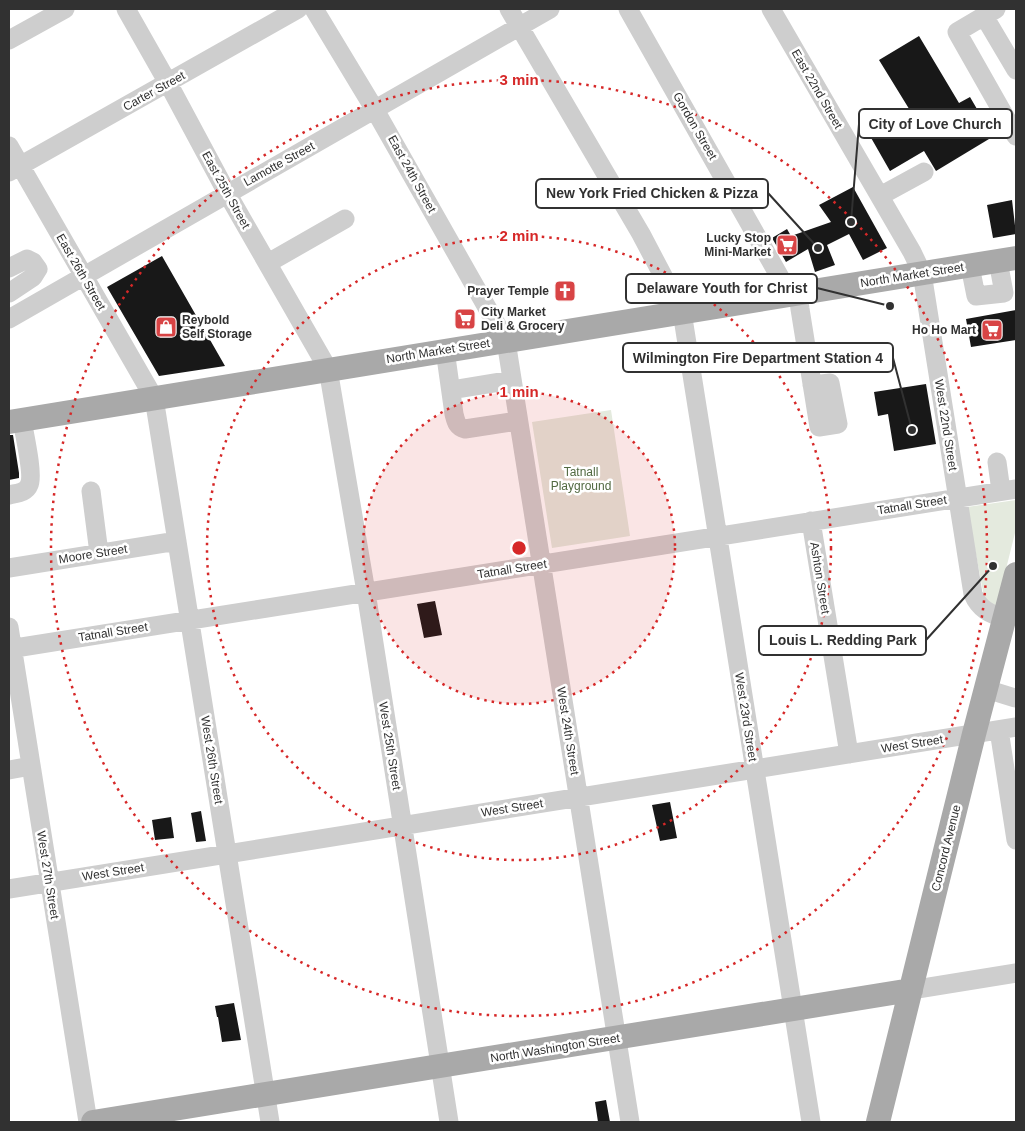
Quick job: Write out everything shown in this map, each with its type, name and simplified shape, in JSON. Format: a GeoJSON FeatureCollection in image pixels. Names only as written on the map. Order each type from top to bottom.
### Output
{"type":"FeatureCollection","features":[{"type":"Feature","properties":{"kind":"main road","name":"North Market Street"},"geometry":{"type":"LineString","coordinates":[[15,421],[1007,260]]}},
{"type":"Feature","properties":{"kind":"main road","name":"Concord Avenue"},"geometry":{"type":"LineString","coordinates":[[878,1122],[974,734],[1016,574]]}},
{"type":"Feature","properties":{"kind":"main road","name":"North Washington Street"},"geometry":{"type":"LineString","coordinates":[[93,1122],[911,990]]}},
{"type":"Feature","properties":{"kind":"street"},"geometry":{"type":"LineString","coordinates":[[9,40],[65,9]]}},
{"type":"Feature","properties":{"kind":"street","name":"East 25th Street"},"geometry":{"type":"LineString","coordinates":[[126,9],[227,194],[328,369]]}},
{"type":"Feature","properties":{"kind":"street","name":"Carter Street"},"geometry":{"type":"LineString","coordinates":[[14,169],[298,9]]}},
{"type":"Feature","properties":{"kind":"street","name":"East 24th Street"},"geometry":{"type":"LineString","coordinates":[[314,9],[376,110],[506,340]]}},
{"type":"Feature","properties":{"kind":"street","name":"West 23rd Street"},"geometry":{"type":"LineString","coordinates":[[509,9],[641,234],[682,312],[811,1122]]}},
{"type":"Feature","properties":{"kind":"street","name":"Lamotte Street"},"geometry":{"type":"LineString","coordinates":[[9,319],[550,9]]}},
{"type":"Feature","properties":{"kind":"street","name":"Gordon Street"},"geometry":{"type":"LineString","coordinates":[[628,9],[794,294]]}},
{"type":"Feature","properties":{"kind":"street","name":"East 22nd Street"},"geometry":{"type":"LineString","coordinates":[[771,9],[880,196],[922,273]]}},
{"type":"Feature","properties":{"kind":"street"},"geometry":{"type":"LineString","coordinates":[[1016,70],[990,12],[957,32],[1016,136]]}},
{"type":"Feature","properties":{"kind":"street","name":"East 26th Street"},"geometry":{"type":"LineString","coordinates":[[9,146],[14,169],[84,277],[154,398]]}},
{"type":"Feature","properties":{"kind":"street"},"geometry":{"type":"LineString","coordinates":[[880,196],[924,172]]}},
{"type":"Feature","properties":{"kind":"street"},"geometry":{"type":"LineString","coordinates":[[268,263],[345,219]]}},
{"type":"Feature","properties":{"kind":"street"},"geometry":{"type":"LineString","coordinates":[[9,268],[26,259],[33,262],[38,269],[33,277],[9,293]]}},
{"type":"Feature","properties":{"kind":"street"},"geometry":{"type":"LineString","coordinates":[[970,266],[976,296],[1004,293],[1007,260]]}},
{"type":"Feature","properties":{"kind":"street","name":"West 22nd Street"},"geometry":{"type":"LineString","coordinates":[[922,273],[973,594],[980,607],[1004,618]]}},
{"type":"Feature","properties":{"kind":"street"},"geometry":{"type":"LineString","coordinates":[[794,294],[812,385]]}},
{"type":"Feature","properties":{"kind":"street","name":"West 24th Street"},"geometry":{"type":"LineString","coordinates":[[506,340],[630,1122]]}},
{"type":"Feature","properties":{"kind":"street"},"geometry":{"type":"LineString","coordinates":[[445,350],[456,423],[460,428],[465,429],[518,421]]}},
{"type":"Feature","properties":{"kind":"street","name":"West 25th Street"},"geometry":{"type":"LineString","coordinates":[[328,369],[366,592],[449,1122]]}},
{"type":"Feature","properties":{"kind":"street"},"geometry":{"type":"LineString","coordinates":[[451,390],[512,380]]}},
{"type":"Feature","properties":{"kind":"street","name":"West 26th Street"},"geometry":{"type":"LineString","coordinates":[[154,398],[270,1122]]}},
{"type":"Feature","properties":{"kind":"street"},"geometry":{"type":"LineString","coordinates":[[9,495],[22,492],[29,486],[31,475],[15,421]]}},
{"type":"Feature","properties":{"kind":"street"},"geometry":{"type":"LineString","coordinates":[[997,462],[1008,490]]}},
{"type":"Feature","properties":{"kind":"street","name":"Tatnall Street"},"geometry":{"type":"LineString","coordinates":[[10,649],[1008,490]]}},
{"type":"Feature","properties":{"kind":"street"},"geometry":{"type":"LineString","coordinates":[[91,491],[99,553]]}},
{"type":"Feature","properties":{"kind":"street","name":"Ashton Street"},"geometry":{"type":"LineString","coordinates":[[811,521],[849,754]]}},
{"type":"Feature","properties":{"kind":"street","name":"Moore Street"},"geometry":{"type":"LineString","coordinates":[[9,568],[177,541]]}},
{"type":"Feature","properties":{"kind":"street","name":"West 27th Street"},"geometry":{"type":"LineString","coordinates":[[9,627],[10,649],[31,766],[88,1122]]}},
{"type":"Feature","properties":{"kind":"street"},"geometry":{"type":"LineString","coordinates":[[986,689],[1015,698]]}},
{"type":"Feature","properties":{"kind":"street"},"geometry":{"type":"LineString","coordinates":[[1008,728],[1016,840]]}},
{"type":"Feature","properties":{"kind":"street","name":"West Street"},"geometry":{"type":"LineString","coordinates":[[9,889],[1008,728]]}},
{"type":"Feature","properties":{"kind":"street"},"geometry":{"type":"LineString","coordinates":[[9,770],[31,766]]}},
{"type":"Feature","properties":{"kind":"street","name":"North Washington Street"},"geometry":{"type":"LineString","coordinates":[[911,990],[1016,974]]}},
{"type":"Feature","properties":{"kind":"green space","name":"Tatnall Playground"},"geometry":{"type":"Polygon","coordinates":[[[611,410],[630,536],[552,548],[532,422],[611,410]]]}},
{"type":"Feature","properties":{"kind":"green space"},"geometry":{"type":"Polygon","coordinates":[[[1016,500],[1016,529],[996,609],[985,602],[967,507],[1016,500]]]}},
{"type":"Feature","properties":{"kind":"building"},"geometry":{"type":"Polygon","coordinates":[[[919,36],[959,103],[970,97],[984,121],[979,123],[989,139],[936,171],[924,151],[890,171],[870,136],[911,112],[879,60],[919,36]]]}},
{"type":"Feature","properties":{"kind":"building"},"geometry":{"type":"Polygon","coordinates":[[[853,187],[887,248],[863,260],[849,234],[827,245],[835,265],[815,272],[808,249],[786,262],[772,238],[787,229],[791,236],[831,222],[819,205],[853,187]]]}},
{"type":"Feature","properties":{"kind":"building"},"geometry":{"type":"Polygon","coordinates":[[[1012,200],[1016,234],[993,238],[987,205],[1012,200]]]}},
{"type":"Feature","properties":{"kind":"building","name":"Reybold Self Storage"},"geometry":{"type":"Polygon","coordinates":[[[162,256],[225,366],[159,376],[107,287],[162,256]]]}},
{"type":"Feature","properties":{"kind":"building","name":"Ho Ho Mart"},"geometry":{"type":"Polygon","coordinates":[[[1016,310],[1016,340],[971,347],[966,319],[1016,310]]]}},
{"type":"Feature","properties":{"kind":"building"},"geometry":{"type":"Polygon","coordinates":[[[926,384],[936,444],[894,451],[888,414],[878,416],[874,392],[926,384]]]}},
{"type":"Feature","properties":{"kind":"building"},"geometry":{"type":"Polygon","coordinates":[[[9,435],[13,435],[19,478],[9,480],[9,435]]]}},
{"type":"Feature","properties":{"kind":"building"},"geometry":{"type":"Polygon","coordinates":[[[435,601],[442,635],[424,638],[417,604],[435,601]]]}},
{"type":"Feature","properties":{"kind":"building"},"geometry":{"type":"Polygon","coordinates":[[[670,802],[677,838],[660,841],[652,805],[670,802]]]}},
{"type":"Feature","properties":{"kind":"building"},"geometry":{"type":"Polygon","coordinates":[[[201,811],[206,841],[196,842],[191,813],[201,811]]]}},
{"type":"Feature","properties":{"kind":"building"},"geometry":{"type":"Polygon","coordinates":[[[171,817],[174,838],[155,840],[152,820],[171,817]]]}},
{"type":"Feature","properties":{"kind":"building"},"geometry":{"type":"Polygon","coordinates":[[[234,1003],[241,1040],[222,1042],[215,1006],[234,1003]]]}},
{"type":"Feature","properties":{"kind":"building"},"geometry":{"type":"Polygon","coordinates":[[[606,1100],[610,1122],[598,1122],[595,1102],[606,1100]]]}},
{"type":"Feature","properties":{"kind":"place","name":"City of Love Church"},"geometry":{"type":"Point","coordinates":[851,222]}},
{"type":"Feature","properties":{"kind":"place","name":"Lucky Stop Mini-Market"},"geometry":{"type":"Point","coordinates":[787,245]}},
{"type":"Feature","properties":{"kind":"place","name":"New York Fried Chicken & Pizza"},"geometry":{"type":"Point","coordinates":[818,248]}},
{"type":"Feature","properties":{"kind":"place","name":"Prayer Temple"},"geometry":{"type":"Point","coordinates":[565,291]}},
{"type":"Feature","properties":{"kind":"place","name":"Delaware Youth for Christ"},"geometry":{"type":"Point","coordinates":[890,306]}},
{"type":"Feature","properties":{"kind":"place","name":"City Market Deli & Grocery"},"geometry":{"type":"Point","coordinates":[465,319]}},
{"type":"Feature","properties":{"kind":"place","name":"Reybold Self Storage"},"geometry":{"type":"Point","coordinates":[166,327]}},
{"type":"Feature","properties":{"kind":"place","name":"Ho Ho Mart"},"geometry":{"type":"Point","coordinates":[992,330]}},
{"type":"Feature","properties":{"kind":"place","name":"Wilmington Fire Department Station 4"},"geometry":{"type":"Point","coordinates":[912,430]}},
{"type":"Feature","properties":{"kind":"place","name":"Louis L. Redding Park"},"geometry":{"type":"Point","coordinates":[993,566]}}]}
